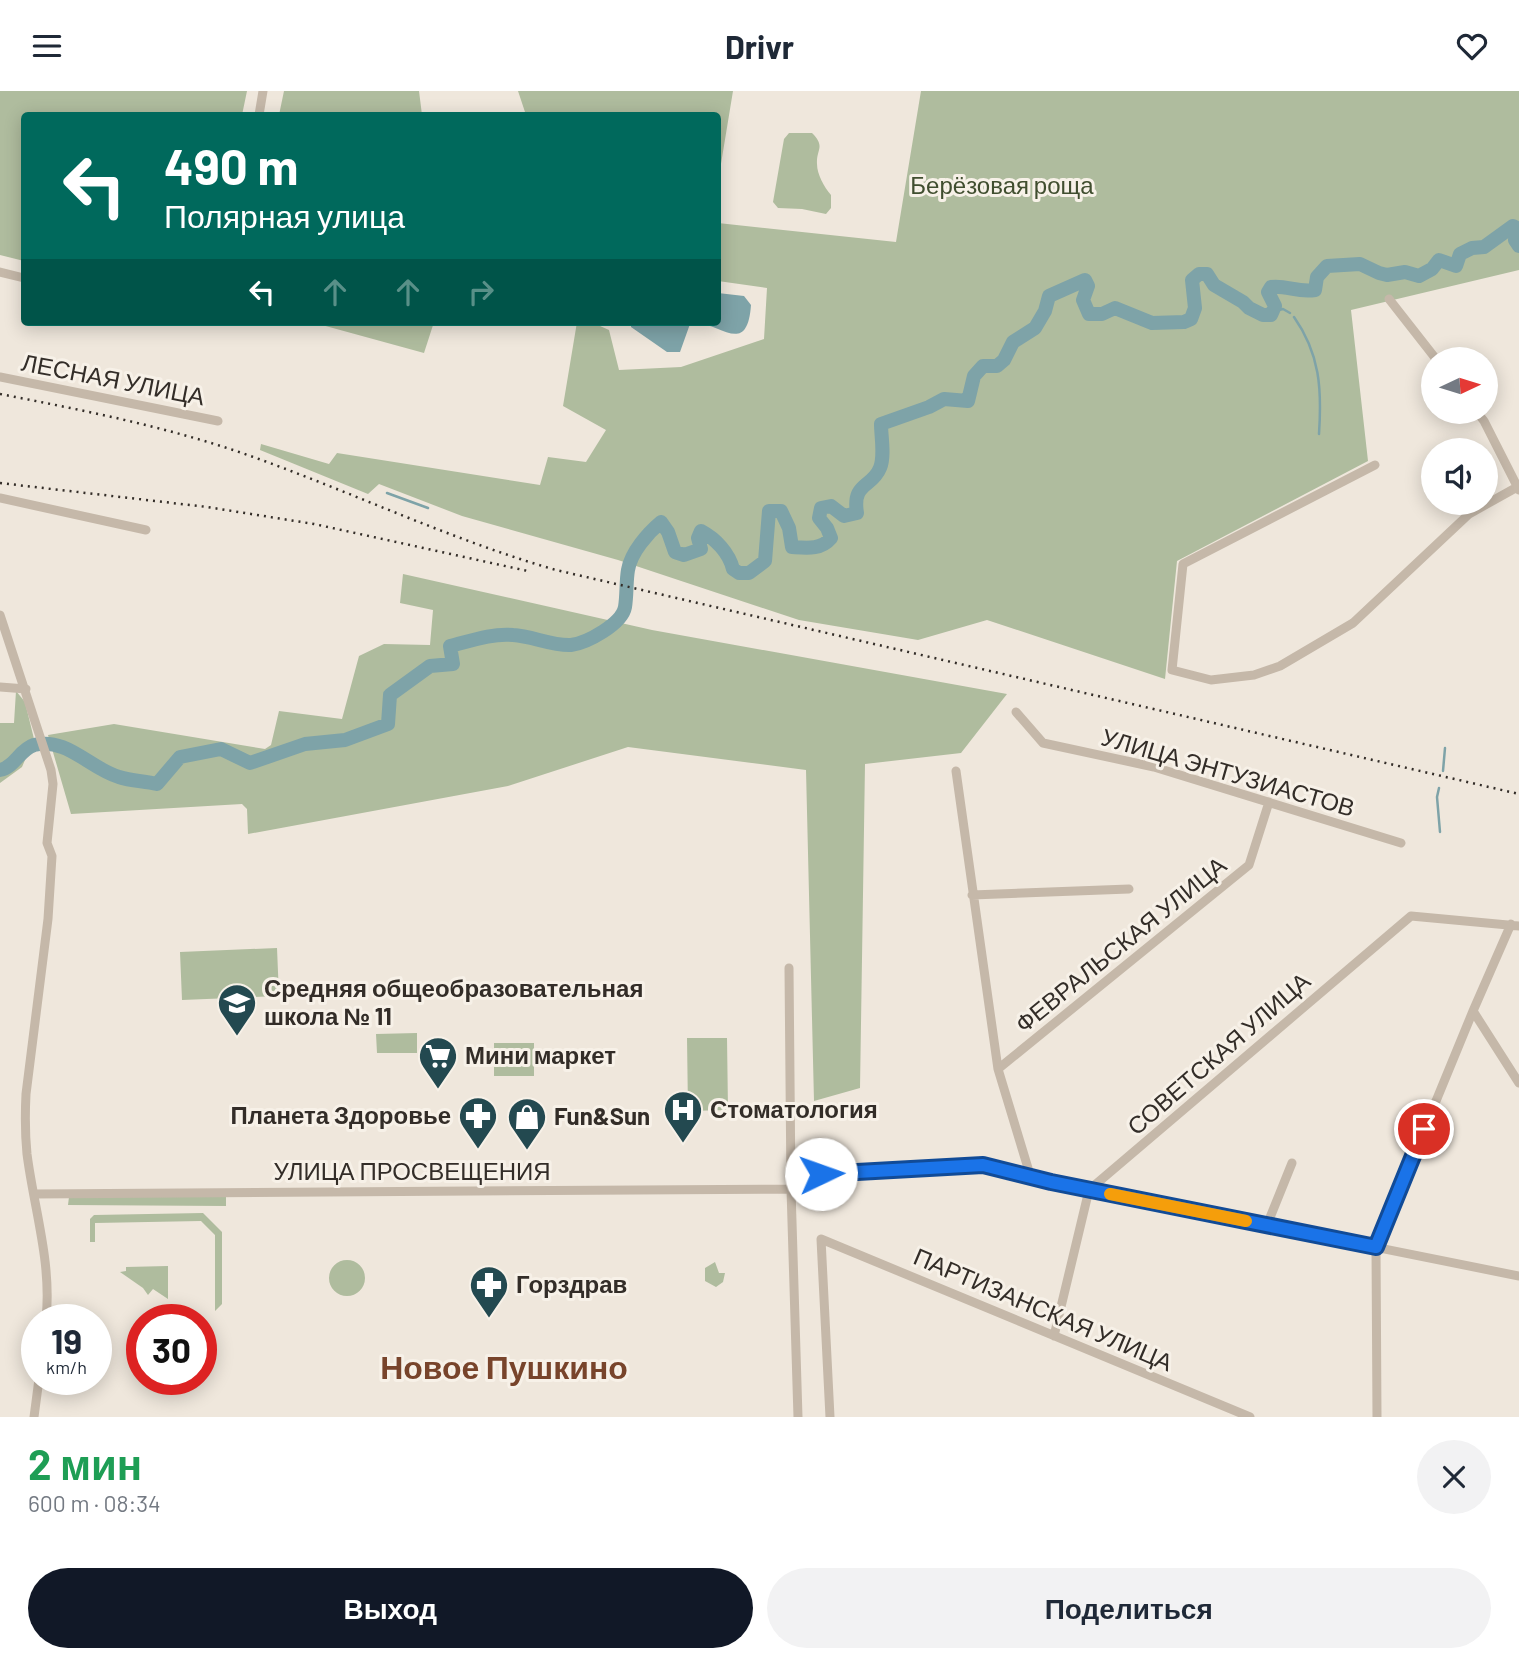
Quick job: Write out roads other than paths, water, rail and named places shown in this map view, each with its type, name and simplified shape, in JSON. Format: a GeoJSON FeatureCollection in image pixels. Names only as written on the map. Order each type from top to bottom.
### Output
{"type":"FeatureCollection","features":[{"type":"Feature","properties":{"kind":"street"},"geometry":{"type":"LineString","coordinates":[[260,112],[263,91]]}},
{"type":"Feature","properties":{"kind":"street"},"geometry":{"type":"LineString","coordinates":[[0,272],[21,277]]}},
{"type":"Feature","properties":{"kind":"street"},"geometry":{"type":"LineString","coordinates":[[1389,299],[1427,347]]}},
{"type":"Feature","properties":{"kind":"street","name":"ЛЕСНАЯ УЛИЦА"},"geometry":{"type":"LineString","coordinates":[[0,377],[218,421]]}},
{"type":"Feature","properties":{"kind":"street"},"geometry":{"type":"LineString","coordinates":[[1375,464],[1183,563],[1172,670],[1211,680],[1254,675],[1280,666],[1353,623],[1469,514],[1518,487],[1486,424]]}},
{"type":"Feature","properties":{"kind":"street"},"geometry":{"type":"LineString","coordinates":[[0,498],[146,530]]}},
{"type":"Feature","properties":{"kind":"street"},"geometry":{"type":"LineString","coordinates":[[0,615],[26,689],[53,784],[47,843],[52,856],[48,919],[26,1094],[25,1124],[47,1269],[46,1304]]}},
{"type":"Feature","properties":{"kind":"street"},"geometry":{"type":"LineString","coordinates":[[0,687],[26,689]]}},
{"type":"Feature","properties":{"kind":"street","name":"УЛИЦА ЭНТУЗИАСТОВ"},"geometry":{"type":"LineString","coordinates":[[1016,712],[1043,743],[1154,767],[1401,843]]}},
{"type":"Feature","properties":{"kind":"street"},"geometry":{"type":"LineString","coordinates":[[956,771],[998,1069],[1031,1178]]}},
{"type":"Feature","properties":{"kind":"street","name":"ФЕВРАЛЬСКАЯ УЛИЦА"},"geometry":{"type":"LineString","coordinates":[[998,1069],[1249,865],[1269,802]]}},
{"type":"Feature","properties":{"kind":"street"},"geometry":{"type":"LineString","coordinates":[[972,895],[1129,889]]}},
{"type":"Feature","properties":{"kind":"street","name":"СОВЕТСКАЯ УЛИЦА"},"geometry":{"type":"LineString","coordinates":[[1089,1190],[1411,915],[1515,925]]}},
{"type":"Feature","properties":{"kind":"street"},"geometry":{"type":"LineString","coordinates":[[1377,1417],[1376,1247],[1473,1011],[1515,925]]}},
{"type":"Feature","properties":{"kind":"street"},"geometry":{"type":"LineString","coordinates":[[789,968],[791,1188],[798,1417]]}},
{"type":"Feature","properties":{"kind":"street"},"geometry":{"type":"LineString","coordinates":[[1473,1011],[1519,1083]]}},
{"type":"Feature","properties":{"kind":"street"},"geometry":{"type":"LineString","coordinates":[[1267,1225],[1292,1163]]}},
{"type":"Feature","properties":{"kind":"street"},"geometry":{"type":"LineString","coordinates":[[821,1174],[983,1165],[1031,1178],[1519,1276]]}},
{"type":"Feature","properties":{"kind":"street","name":"УЛИЦА ПРОСВЕЩЕНИЯ"},"geometry":{"type":"LineString","coordinates":[[34,1194],[791,1188]]}},
{"type":"Feature","properties":{"kind":"street"},"geometry":{"type":"LineString","coordinates":[[1054,1336],[1089,1190]]}},
{"type":"Feature","properties":{"kind":"street","name":"ПАРТИЗАНСКАЯ УЛИЦА"},"geometry":{"type":"LineString","coordinates":[[831,1417],[821,1239],[1250,1417]]}},
{"type":"Feature","properties":{"kind":"street"},"geometry":{"type":"LineString","coordinates":[[34,1417],[37,1395]]}},
{"type":"Feature","properties":{"kind":"water"},"geometry":{"type":"Polygon","coordinates":[[[721,293],[744,296],[751,305],[748,322],[743,331],[737,334],[710,326],[721,326],[721,293]]]}},
{"type":"Feature","properties":{"kind":"water"},"geometry":{"type":"Polygon","coordinates":[[[689,326],[680,352],[667,352],[631,327],[689,326]]]}},
{"type":"Feature","properties":{"kind":"waterway"},"geometry":{"type":"LineString","coordinates":[[0,770],[10,766],[29,747],[46,744],[67,749],[119,777],[157,784],[180,757],[221,749],[250,763],[305,744],[345,740],[388,724],[390,695],[430,666],[453,664],[450,646],[497,635],[571,645],[594,637],[611,626],[625,607],[628,570],[633,556],[661,522],[668,532],[675,552],[684,555],[701,549],[698,538],[701,531],[721,547],[733,569],[739,573],[749,573],[765,561],[769,511],[781,511],[789,528],[792,547],[823,545],[831,538],[819,518],[821,508],[831,506],[844,516],[857,513],[856,503],[860,490],[880,468],[883,452],[881,424],[944,399],[968,401],[974,376],[983,366],[997,366],[1004,360],[1013,342],[1035,328],[1045,311],[1049,296],[1085,280],[1088,286],[1083,300],[1089,314],[1102,314],[1115,308],[1152,323],[1184,322],[1191,319],[1195,308],[1192,280],[1199,274],[1207,274],[1214,285],[1249,308],[1263,315],[1271,315],[1275,306],[1268,292],[1271,287],[1315,290],[1317,277],[1327,266],[1360,264],[1387,275],[1405,272],[1419,276],[1432,269],[1439,260],[1456,266],[1460,254],[1472,248],[1484,247],[1513,226],[1519,229]]}},
{"type":"Feature","properties":{"kind":"waterway"},"geometry":{"type":"LineString","coordinates":[[1519,230],[1515,240],[1519,246]]}},
{"type":"Feature","properties":{"kind":"waterway"},"geometry":{"type":"LineString","coordinates":[[1275,311],[1283,309],[1290,313]]}},
{"type":"Feature","properties":{"kind":"waterway"},"geometry":{"type":"LineString","coordinates":[[1294,317],[1314,358],[1320,402],[1319,434]]}},
{"type":"Feature","properties":{"kind":"waterway"},"geometry":{"type":"LineString","coordinates":[[387,493],[428,508]]}},
{"type":"Feature","properties":{"kind":"waterway"},"geometry":{"type":"LineString","coordinates":[[1443,771],[1445,748]]}},
{"type":"Feature","properties":{"kind":"waterway"},"geometry":{"type":"LineString","coordinates":[[1439,788],[1437,797],[1440,832]]}},
{"type":"Feature","properties":{"kind":"railway"},"geometry":{"type":"LineString","coordinates":[[0,394],[122,419],[212,443],[281,467],[476,544],[556,570],[1519,794]]}},
{"type":"Feature","properties":{"kind":"railway"},"geometry":{"type":"LineString","coordinates":[[0,483],[207,507],[314,524],[528,571]]}},
{"type":"Feature","properties":{"kind":"place","name":"Средняя общеобразовательная школа № 11"},"geometry":{"type":"Point","coordinates":[237,1037]}},
{"type":"Feature","properties":{"kind":"place","name":"Мини маркет"},"geometry":{"type":"Point","coordinates":[438,1090]}},
{"type":"Feature","properties":{"kind":"place","name":"Стоматология"},"geometry":{"type":"Point","coordinates":[683,1144]}},
{"type":"Feature","properties":{"kind":"place","name":"Планета Здоровье"},"geometry":{"type":"Point","coordinates":[478,1150]}},
{"type":"Feature","properties":{"kind":"place","name":"Fun&Sun"},"geometry":{"type":"Point","coordinates":[527,1151]}},
{"type":"Feature","properties":{"kind":"place","name":"Горздрав"},"geometry":{"type":"Point","coordinates":[489,1319]}},
{"type":"Feature","properties":{"kind":"district","name":"Новое Пушкино"},"geometry":{"type":"Point","coordinates":[504,1368]}},
{"type":"Feature","properties":{"kind":"park label","name":"Берёзовая роща"},"geometry":{"type":"Point","coordinates":[1002,186]}}]}
